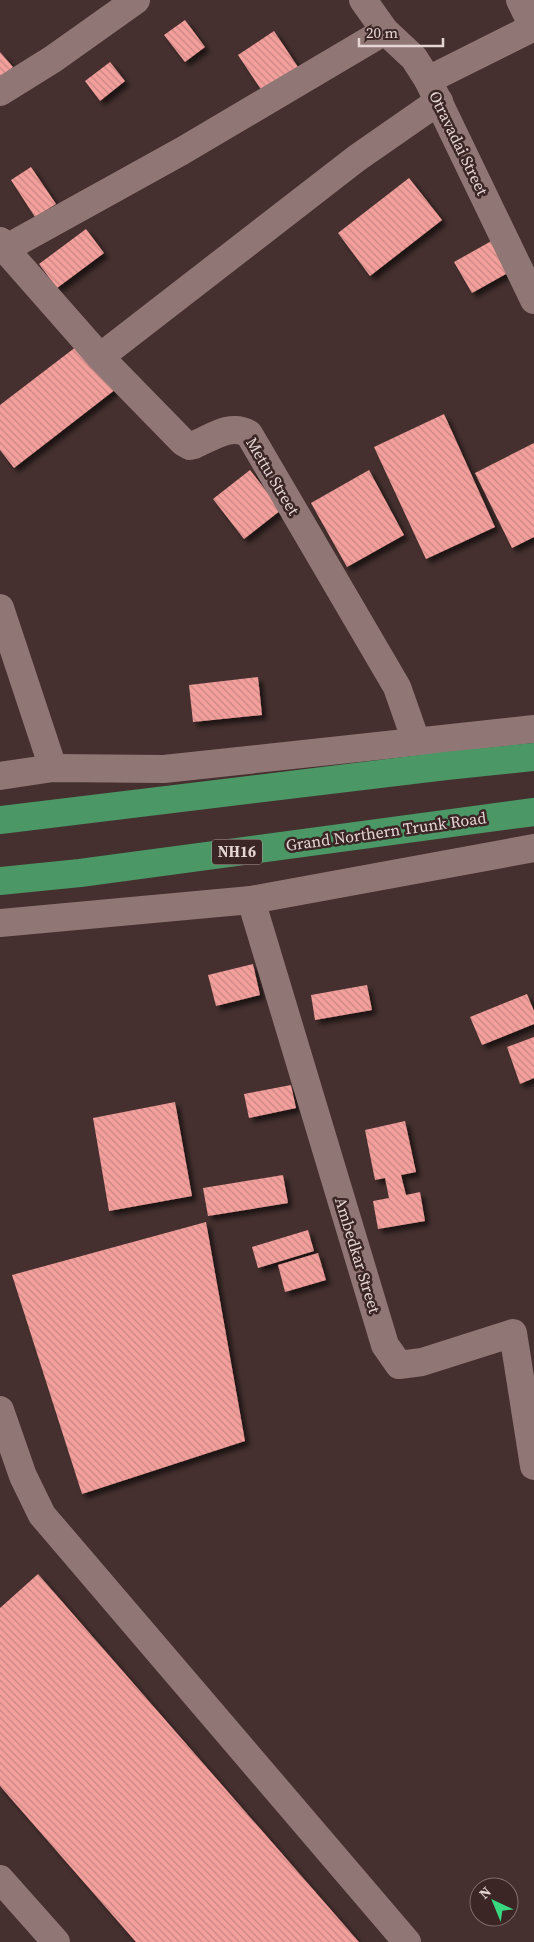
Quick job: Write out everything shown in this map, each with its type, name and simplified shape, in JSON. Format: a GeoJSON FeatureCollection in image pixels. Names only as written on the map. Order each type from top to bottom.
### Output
{"type":"FeatureCollection","features":[{"type":"Feature","properties":{"kind":"highway"},"geometry":{"type":"LineString","coordinates":[[0,820],[534,757]]}},
{"type":"Feature","properties":{"kind":"highway","name":"Grand Northern Trunk Road"},"geometry":{"type":"LineString","coordinates":[[0,881],[80,873],[534,812]]}},
{"type":"Feature","properties":{"kind":"street"},"geometry":{"type":"LineString","coordinates":[[0,92],[53,59],[136,0]]}},
{"type":"Feature","properties":{"kind":"street","name":"Otravadai Street"},"geometry":{"type":"LineString","coordinates":[[363,0],[385,31],[414,58],[433,91],[534,300]]}},
{"type":"Feature","properties":{"kind":"street"},"geometry":{"type":"LineString","coordinates":[[100,357],[357,158],[433,91],[534,27],[520,0]]}},
{"type":"Feature","properties":{"kind":"street"},"geometry":{"type":"LineString","coordinates":[[2,245],[182,150],[385,31]]}},
{"type":"Feature","properties":{"kind":"street","name":"Mettu Street"},"geometry":{"type":"LineString","coordinates":[[2,245],[100,357],[186,444],[194,445],[232,429],[241,429],[249,434],[397,687],[416,741]]}},
{"type":"Feature","properties":{"kind":"street"},"geometry":{"type":"LineString","coordinates":[[0,608],[53,768]]}},
{"type":"Feature","properties":{"kind":"street"},"geometry":{"type":"LineString","coordinates":[[0,776],[53,768],[164,769],[534,729]]}},
{"type":"Feature","properties":{"kind":"street"},"geometry":{"type":"LineString","coordinates":[[0,923],[251,900],[534,848]]}},
{"type":"Feature","properties":{"kind":"street","name":"Ambedkar Street"},"geometry":{"type":"LineString","coordinates":[[251,900],[385,1345],[399,1365],[422,1362],[513,1333],[534,1466]]}},
{"type":"Feature","properties":{"kind":"street"},"geometry":{"type":"LineString","coordinates":[[0,1410],[23,1476],[42,1515],[407,1942]]}},
{"type":"Feature","properties":{"kind":"street"},"geometry":{"type":"LineString","coordinates":[[1,1884],[56,1942]]}},
{"type":"Feature","properties":{"kind":"building"},"geometry":{"type":"Polygon","coordinates":[[[185,20],[205,47],[185,62],[164,35],[185,20]]]}},
{"type":"Feature","properties":{"kind":"building"},"geometry":{"type":"Polygon","coordinates":[[[274,31],[298,67],[262,91],[238,55],[274,31]]]}},
{"type":"Feature","properties":{"kind":"building"},"geometry":{"type":"Polygon","coordinates":[[[0,52],[13,67],[0,78],[0,52]]]}},
{"type":"Feature","properties":{"kind":"building"},"geometry":{"type":"Polygon","coordinates":[[[110,62],[125,81],[100,101],[85,81],[110,62]]]}},
{"type":"Feature","properties":{"kind":"building"},"geometry":{"type":"Polygon","coordinates":[[[31,167],[56,204],[35,217],[11,180],[31,167]]]}},
{"type":"Feature","properties":{"kind":"building"},"geometry":{"type":"Polygon","coordinates":[[[409,178],[442,220],[370,276],[338,233],[409,178]]]}},
{"type":"Feature","properties":{"kind":"building"},"geometry":{"type":"Polygon","coordinates":[[[86,229],[104,253],[57,288],[39,264],[86,229]]]}},
{"type":"Feature","properties":{"kind":"building"},"geometry":{"type":"Polygon","coordinates":[[[495,239],[513,270],[472,293],[454,262],[495,239]]]}},
{"type":"Feature","properties":{"kind":"building"},"geometry":{"type":"Polygon","coordinates":[[[81,343],[116,389],[14,468],[0,450],[0,405],[81,343]]]}},
{"type":"Feature","properties":{"kind":"building"},"geometry":{"type":"Polygon","coordinates":[[[444,414],[495,527],[426,559],[374,447],[444,414]]]}},
{"type":"Feature","properties":{"kind":"building"},"geometry":{"type":"Polygon","coordinates":[[[534,443],[534,537],[512,548],[475,473],[534,443]]]}},
{"type":"Feature","properties":{"kind":"building"},"geometry":{"type":"Polygon","coordinates":[[[250,470],[281,510],[244,539],[213,499],[250,470]]]}},
{"type":"Feature","properties":{"kind":"building"},"geometry":{"type":"Polygon","coordinates":[[[369,470],[404,535],[347,567],[311,503],[369,470]]]}},
{"type":"Feature","properties":{"kind":"building"},"geometry":{"type":"Polygon","coordinates":[[[258,677],[262,715],[193,722],[189,685],[258,677]]]}},
{"type":"Feature","properties":{"kind":"building"},"geometry":{"type":"Polygon","coordinates":[[[253,964],[260,995],[216,1006],[208,975],[253,964]]]}},
{"type":"Feature","properties":{"kind":"building"},"geometry":{"type":"Polygon","coordinates":[[[367,985],[372,1010],[315,1020],[311,995],[367,985]]]}},
{"type":"Feature","properties":{"kind":"building"},"geometry":{"type":"Polygon","coordinates":[[[527,994],[534,1011],[534,1024],[482,1045],[470,1017],[527,994]]]}},
{"type":"Feature","properties":{"kind":"building"},"geometry":{"type":"Polygon","coordinates":[[[534,1037],[534,1078],[520,1084],[507,1047],[534,1037]]]}},
{"type":"Feature","properties":{"kind":"building"},"geometry":{"type":"Polygon","coordinates":[[[291,1085],[296,1108],[249,1118],[244,1094],[291,1085]]]}},
{"type":"Feature","properties":{"kind":"building"},"geometry":{"type":"Polygon","coordinates":[[[175,1102],[192,1196],[109,1211],[93,1118],[175,1102]]]}},
{"type":"Feature","properties":{"kind":"building"},"geometry":{"type":"Polygon","coordinates":[[[405,1121],[416,1172],[401,1175],[406,1195],[420,1192],[425,1221],[378,1229],[373,1201],[389,1198],[385,1178],[375,1180],[365,1130],[405,1121]]]}},
{"type":"Feature","properties":{"kind":"building"},"geometry":{"type":"Polygon","coordinates":[[[283,1175],[288,1203],[208,1216],[203,1188],[283,1175]]]}},
{"type":"Feature","properties":{"kind":"building"},"geometry":{"type":"Polygon","coordinates":[[[206,1222],[245,1441],[82,1494],[12,1275],[206,1222]]]}},
{"type":"Feature","properties":{"kind":"building"},"geometry":{"type":"Polygon","coordinates":[[[308,1230],[314,1251],[258,1268],[252,1247],[308,1230]]]}},
{"type":"Feature","properties":{"kind":"building"},"geometry":{"type":"Polygon","coordinates":[[[318,1253],[326,1280],[285,1292],[278,1265],[318,1253]]]}},
{"type":"Feature","properties":{"kind":"building"},"geometry":{"type":"Polygon","coordinates":[[[38,1574],[359,1942],[136,1942],[0,1786],[0,1608],[38,1574]]]}}]}
